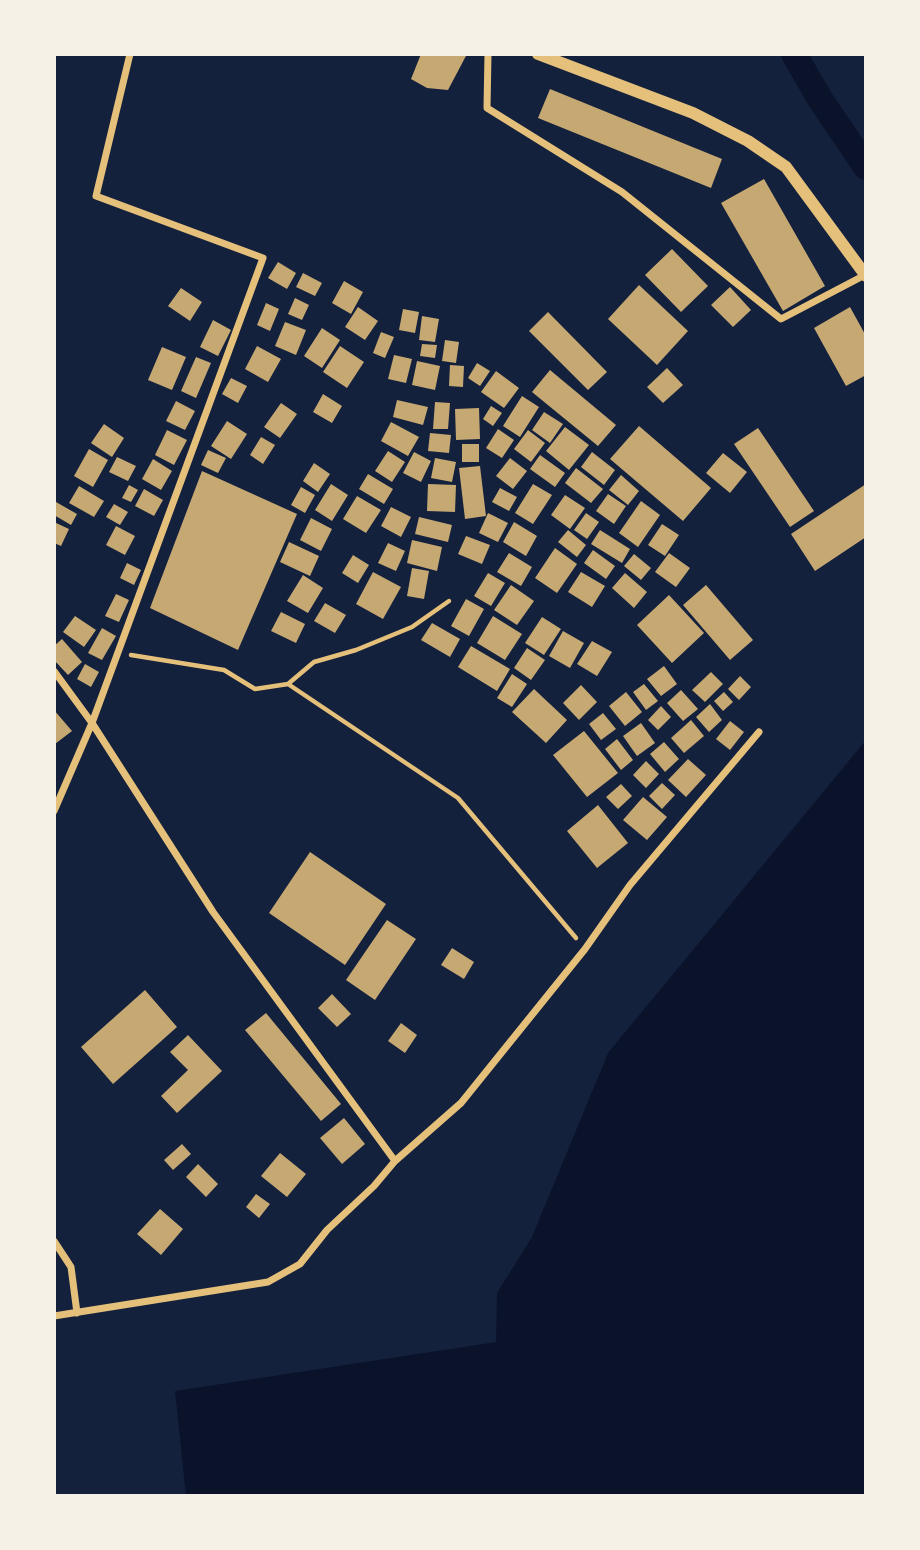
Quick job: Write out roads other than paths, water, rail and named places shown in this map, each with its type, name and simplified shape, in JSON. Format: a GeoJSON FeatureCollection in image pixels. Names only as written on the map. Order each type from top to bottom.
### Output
{"type":"FeatureCollection","features":[{"type":"Feature","properties":{"kind":"street"},"geometry":{"type":"LineString","coordinates":[[54,811],[92,723],[263,258],[96,196],[130,54]]}},
{"type":"Feature","properties":{"kind":"street"},"geometry":{"type":"LineString","coordinates":[[488,54],[487,108],[622,192],[781,319],[865,276],[786,167],[748,141],[693,113],[538,54]]}},
{"type":"Feature","properties":{"kind":"street"},"geometry":{"type":"LineString","coordinates":[[54,671],[92,723],[213,912],[395,1161]]}},
{"type":"Feature","properties":{"kind":"street"},"geometry":{"type":"LineString","coordinates":[[54,1316],[268,1282],[300,1264],[327,1230],[374,1186],[395,1161],[461,1103],[585,949],[630,885],[759,732]]}},
{"type":"Feature","properties":{"kind":"street"},"geometry":{"type":"LineString","coordinates":[[54,1241],[71,1267],[77,1313]]}},
{"type":"Feature","properties":{"kind":"water"},"geometry":{"type":"Polygon","coordinates":[[[866,740],[866,1496],[186,1496],[175,1391],[496,1342],[497,1293],[532,1237],[608,1053],[866,740]]]}},
{"type":"Feature","properties":{"kind":"waterway"},"geometry":{"type":"LineString","coordinates":[[794,54],[820,99],[866,167]]}}]}
